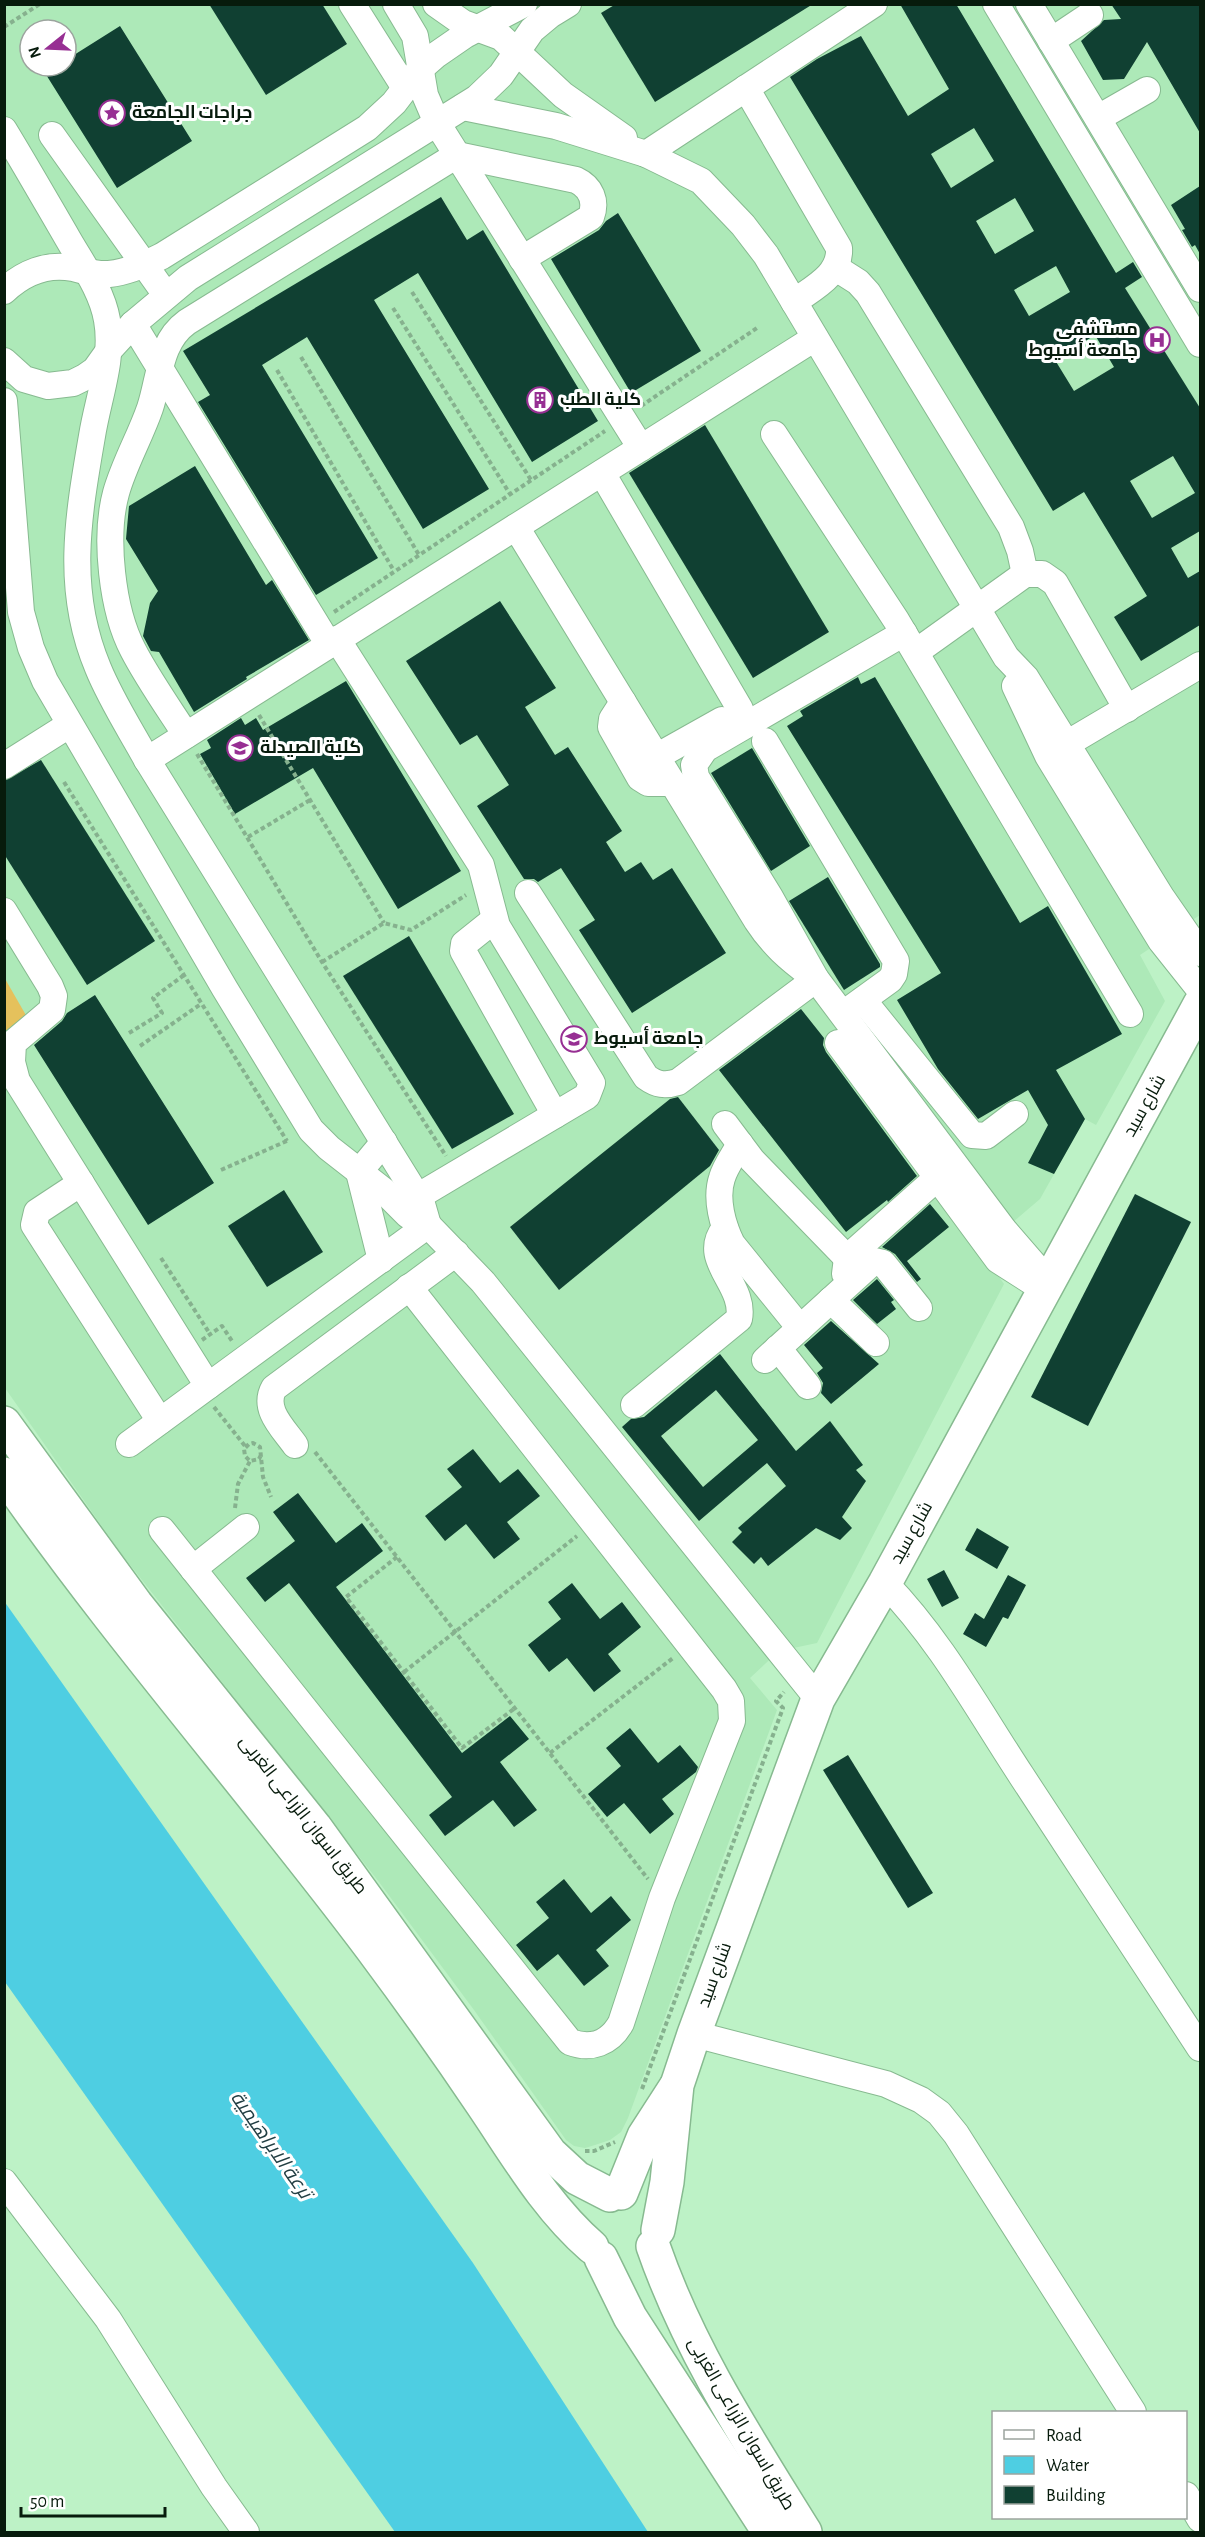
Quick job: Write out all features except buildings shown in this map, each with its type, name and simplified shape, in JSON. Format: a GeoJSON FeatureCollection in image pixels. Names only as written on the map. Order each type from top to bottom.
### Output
{"type":"FeatureCollection","features":[{"type":"Feature","properties":{"kind":"main road","name":"شارع سيد"},"geometry":{"type":"LineString","coordinates":[[655,2238],[670,2163],[677,2085],[808,1687],[885,1583],[1200,1004]]}},
{"type":"Feature","properties":{"kind":"main road","name":"طريق اسوان الزراعى الغربى"},"geometry":{"type":"LineString","coordinates":[[4,1423],[136,1604],[315,1827],[550,2153],[577,2178],[615,2194]]}},
{"type":"Feature","properties":{"kind":"main road","name":"طريق اسوان الزراعى الغربى"},"geometry":{"type":"LineString","coordinates":[[4,1474],[89,1592],[261,1804],[373,1951],[545,2197],[559,2215],[597,2253],[630,2316],[769,2532]]}},
{"type":"Feature","properties":{"kind":"main road","name":"شارع سيد"},"geometry":{"type":"LineString","coordinates":[[615,2194],[644,2136],[677,2085]]}},
{"type":"Feature","properties":{"kind":"main road"},"geometry":{"type":"LineString","coordinates":[[615,2194],[632,2194],[642,2199],[651,2208],[656,2218],[655,2238],[642,2259],[625,2265],[609,2262],[597,2253],[587,2229],[591,2210],[599,2201],[615,2194]]}},
{"type":"Feature","properties":{"kind":"main road","name":"طريق اسوان الزراعى الغربى"},"geometry":{"type":"LineString","coordinates":[[655,2238],[675,2304],[702,2360],[805,2532]]}},
{"type":"Feature","properties":{"kind":"street"},"geometry":{"type":"LineString","coordinates":[[352,4],[425,95],[437,123],[641,448]]}},
{"type":"Feature","properties":{"kind":"street"},"geometry":{"type":"LineString","coordinates":[[396,4],[415,36],[413,79]]}},
{"type":"Feature","properties":{"kind":"street"},"geometry":{"type":"LineString","coordinates":[[436,4],[463,23],[501,37],[563,94],[646,154]]}},
{"type":"Feature","properties":{"kind":"street"},"geometry":{"type":"LineString","coordinates":[[4,291],[16,280],[44,268],[74,269],[88,274],[108,274],[144,264],[162,256],[367,128],[394,103],[413,79],[453,43],[524,4]]}},
{"type":"Feature","properties":{"kind":"street"},"geometry":{"type":"LineString","coordinates":[[4,361],[14,371],[36,384],[61,386],[85,378],[104,360],[110,349],[133,324],[188,278],[463,107],[489,87],[541,22],[568,4]]}},
{"type":"Feature","properties":{"kind":"street"},"geometry":{"type":"LineString","coordinates":[[646,154],[874,4]]}},
{"type":"Feature","properties":{"kind":"street"},"geometry":{"type":"LineString","coordinates":[[996,4],[1200,344]]}},
{"type":"Feature","properties":{"kind":"street"},"geometry":{"type":"LineString","coordinates":[[1029,4],[1200,289]]}},
{"type":"Feature","properties":{"kind":"street"},"geometry":{"type":"LineString","coordinates":[[1051,41],[1090,15]]}},
{"type":"Feature","properties":{"kind":"street"},"geometry":{"type":"LineString","coordinates":[[746,88],[839,248],[840,258],[836,268],[794,302]]}},
{"type":"Feature","properties":{"kind":"street"},"geometry":{"type":"LineString","coordinates":[[1098,118],[1147,90]]}},
{"type":"Feature","properties":{"kind":"street"},"geometry":{"type":"LineString","coordinates":[[463,107],[556,126],[646,154],[701,181],[722,201],[766,255],[1006,657],[1014,686],[1057,750],[1152,904],[1200,953]]}},
{"type":"Feature","properties":{"kind":"street"},"geometry":{"type":"LineString","coordinates":[[4,130],[88,274],[103,302],[107,317],[110,349],[77,525],[76,557],[80,610],[96,665],[111,697],[147,760],[417,1197],[426,1214],[428,1225]]}},
{"type":"Feature","properties":{"kind":"street"},"geometry":{"type":"LineString","coordinates":[[52,135],[166,295]]}},
{"type":"Feature","properties":{"kind":"street"},"geometry":{"type":"LineString","coordinates":[[186,735],[132,649],[118,603],[112,556],[112,513],[117,492],[148,415],[159,369],[171,337],[187,322],[457,155],[576,180],[588,189],[593,205],[591,217],[522,259]]}},
{"type":"Feature","properties":{"kind":"street"},"geometry":{"type":"LineString","coordinates":[[836,268],[858,282],[874,304],[1011,527],[1025,574]]}},
{"type":"Feature","properties":{"kind":"street"},"geometry":{"type":"LineString","coordinates":[[133,324],[327,636],[481,865],[487,882],[494,920],[592,1083],[587,1096],[417,1197]]}},
{"type":"Feature","properties":{"kind":"street"},"geometry":{"type":"LineString","coordinates":[[147,760],[247,696],[327,636],[516,527],[815,338]]}},
{"type":"Feature","properties":{"kind":"street"},"geometry":{"type":"LineString","coordinates":[[5,411],[21,612],[31,648],[45,681],[225,989],[311,1130],[329,1148],[393,1199],[408,1215],[428,1225],[456,1253],[504,1307],[808,1687]]}},
{"type":"Feature","properties":{"kind":"street"},"geometry":{"type":"LineString","coordinates":[[774,434],[905,635],[1130,1014]]}},
{"type":"Feature","properties":{"kind":"street"},"geometry":{"type":"LineString","coordinates":[[602,473],[740,709]]}},
{"type":"Feature","properties":{"kind":"street"},"geometry":{"type":"LineString","coordinates":[[83,486],[117,492]]}},
{"type":"Feature","properties":{"kind":"street"},"geometry":{"type":"LineString","coordinates":[[516,527],[770,940],[783,954],[853,1007],[972,1135],[986,1136],[1015,1114]]}},
{"type":"Feature","properties":{"kind":"street"},"geometry":{"type":"LineString","coordinates":[[76,557],[112,556]]}},
{"type":"Feature","properties":{"kind":"street"},"geometry":{"type":"LineString","coordinates":[[656,757],[740,709],[905,635],[976,608],[1025,574],[1042,574],[1055,583],[1127,709]]}},
{"type":"Feature","properties":{"kind":"street"},"geometry":{"type":"LineString","coordinates":[[4,588],[21,612]]}},
{"type":"Feature","properties":{"kind":"street"},"geometry":{"type":"LineString","coordinates":[[816,979],[770,897],[696,777],[694,765],[705,749],[905,635]]}},
{"type":"Feature","properties":{"kind":"street"},"geometry":{"type":"LineString","coordinates":[[96,665],[132,649]]}},
{"type":"Feature","properties":{"kind":"street"},"geometry":{"type":"LineString","coordinates":[[1057,750],[1200,664]]}},
{"type":"Feature","properties":{"kind":"street"},"geometry":{"type":"LineString","coordinates":[[622,702],[610,727],[640,778],[648,783],[673,783]]}},
{"type":"Feature","properties":{"kind":"street"},"geometry":{"type":"LineString","coordinates":[[4,745],[65,717]]}},
{"type":"Feature","properties":{"kind":"street"},"geometry":{"type":"LineString","coordinates":[[4,766],[65,717]]}},
{"type":"Feature","properties":{"kind":"street"},"geometry":{"type":"LineString","coordinates":[[765,741],[894,956],[897,967],[894,974],[853,1007]]}},
{"type":"Feature","properties":{"kind":"street"},"geometry":{"type":"LineString","coordinates":[[528,892],[646,1077],[654,1083],[662,1085],[678,1082],[816,979]]}},
{"type":"Feature","properties":{"kind":"street"},"geometry":{"type":"LineString","coordinates":[[1152,904],[1161,941],[1200,990]]}},
{"type":"Feature","properties":{"kind":"street"},"geometry":{"type":"LineString","coordinates":[[4,911],[54,996],[52,1010],[13,1042],[11,1054],[14,1072],[211,1396]]}},
{"type":"Feature","properties":{"kind":"street"},"geometry":{"type":"LineString","coordinates":[[494,920],[464,944],[463,951],[555,1115]]}},
{"type":"Feature","properties":{"kind":"street"},"geometry":{"type":"LineString","coordinates":[[853,1007],[1004,1230],[1047,1286]]}},
{"type":"Feature","properties":{"kind":"street"},"geometry":{"type":"LineString","coordinates":[[838,1043],[998,1260],[1047,1286]]}},
{"type":"Feature","properties":{"kind":"street"},"geometry":{"type":"LineString","coordinates":[[724,1124],[842,1280],[876,1343]]}},
{"type":"Feature","properties":{"kind":"street"},"geometry":{"type":"LineString","coordinates":[[359,1172],[384,1142]]}},
{"type":"Feature","properties":{"kind":"street"},"geometry":{"type":"LineString","coordinates":[[740,1144],[722,1178],[720,1204],[725,1228],[732,1244],[800,1328]]}},
{"type":"Feature","properties":{"kind":"street"},"geometry":{"type":"LineString","coordinates":[[359,1172],[381,1260]]}},
{"type":"Feature","properties":{"kind":"street"},"geometry":{"type":"LineString","coordinates":[[808,1386],[771,1354],[800,1328],[938,1178]]}},
{"type":"Feature","properties":{"kind":"street"},"geometry":{"type":"LineString","coordinates":[[81,1184],[37,1212],[34,1226],[160,1421]]}},
{"type":"Feature","properties":{"kind":"street"},"geometry":{"type":"LineString","coordinates":[[129,1444],[160,1421],[211,1396],[245,1359],[428,1225]]}},
{"type":"Feature","properties":{"kind":"street"},"geometry":{"type":"LineString","coordinates":[[633,1405],[740,1319],[739,1296],[716,1249],[720,1234],[725,1228]]}},
{"type":"Feature","properties":{"kind":"street"},"geometry":{"type":"LineString","coordinates":[[305,1448],[270,1409],[269,1398],[274,1388],[456,1253]]}},
{"type":"Feature","properties":{"kind":"street"},"geometry":{"type":"LineString","coordinates":[[842,1280],[874,1261],[881,1261],[919,1308]]}},
{"type":"Feature","properties":{"kind":"street"},"geometry":{"type":"LineString","coordinates":[[162,1530],[570,2042],[579,2045],[598,2044],[606,2040],[618,2029],[662,1898],[732,1721],[728,1695],[409,1287]]}},
{"type":"Feature","properties":{"kind":"street"},"geometry":{"type":"LineString","coordinates":[[193,1569],[243,1530]]}},
{"type":"Feature","properties":{"kind":"street"},"geometry":{"type":"LineString","coordinates":[[885,1583],[922,1623],[943,1653],[1200,2048]]}},
{"type":"Feature","properties":{"kind":"street"},"geometry":{"type":"LineString","coordinates":[[694,2034],[886,2084],[907,2092],[939,2113],[956,2133],[989,2183],[1132,2411]]}},
{"type":"Feature","properties":{"kind":"street"},"geometry":{"type":"LineString","coordinates":[[4,2182],[108,2319],[214,2487],[246,2532]]}},
{"type":"Feature","properties":{"kind":"street"},"geometry":{"type":"LineString","coordinates":[[1187,2498],[1200,2519]]}},
{"type":"Feature","properties":{"kind":"path"},"geometry":{"type":"LineString","coordinates":[[4,27],[40,4]]}},
{"type":"Feature","properties":{"kind":"path"},"geometry":{"type":"LineString","coordinates":[[412,291],[531,480]]}},
{"type":"Feature","properties":{"kind":"path"},"geometry":{"type":"LineString","coordinates":[[393,308],[510,494]]}},
{"type":"Feature","properties":{"kind":"path"},"geometry":{"type":"LineString","coordinates":[[327,636],[394,571],[757,328]]}},
{"type":"Feature","properties":{"kind":"path"},"geometry":{"type":"LineString","coordinates":[[301,357],[419,555]]}},
{"type":"Feature","properties":{"kind":"path"},"geometry":{"type":"LineString","coordinates":[[277,370],[394,571]]}},
{"type":"Feature","properties":{"kind":"path"},"geometry":{"type":"LineString","coordinates":[[247,696],[384,923],[411,930],[487,882]]}},
{"type":"Feature","properties":{"kind":"path"},"geometry":{"type":"LineString","coordinates":[[186,735],[322,962],[448,1160],[453,1161]]}},
{"type":"Feature","properties":{"kind":"path"},"geometry":{"type":"LineString","coordinates":[[64,782],[287,1141],[221,1170]]}},
{"type":"Feature","properties":{"kind":"path"},"geometry":{"type":"LineString","coordinates":[[248,837],[310,800]]}},
{"type":"Feature","properties":{"kind":"path"},"geometry":{"type":"LineString","coordinates":[[322,962],[384,923]]}},
{"type":"Feature","properties":{"kind":"path"},"geometry":{"type":"LineString","coordinates":[[129,1033],[162,1013],[153,998],[184,975]]}},
{"type":"Feature","properties":{"kind":"path"},"geometry":{"type":"LineString","coordinates":[[140,1046],[201,1004]]}},
{"type":"Feature","properties":{"kind":"path"},"geometry":{"type":"LineString","coordinates":[[161,1258],[210,1334]]}},
{"type":"Feature","properties":{"kind":"path"},"geometry":{"type":"LineString","coordinates":[[185,1351],[222,1326],[245,1359]]}},
{"type":"Feature","properties":{"kind":"path"},"geometry":{"type":"LineString","coordinates":[[211,1396],[245,1446],[245,1456],[250,1461]]}},
{"type":"Feature","properties":{"kind":"path"},"geometry":{"type":"LineString","coordinates":[[245,1446],[253,1443],[260,1447],[263,1477],[271,1497]]}},
{"type":"Feature","properties":{"kind":"path"},"geometry":{"type":"LineString","coordinates":[[305,1448],[397,1557],[662,1898]]}},
{"type":"Feature","properties":{"kind":"path"},"geometry":{"type":"LineString","coordinates":[[243,1530],[236,1520],[235,1496],[238,1484],[250,1461],[259,1459],[261,1455]]}},
{"type":"Feature","properties":{"kind":"path"},"geometry":{"type":"LineString","coordinates":[[404,1673],[594,1522]]}},
{"type":"Feature","properties":{"kind":"path"},"geometry":{"type":"LineString","coordinates":[[397,1557],[346,1597],[462,1748],[515,1708]]}},
{"type":"Feature","properties":{"kind":"path"},"geometry":{"type":"LineString","coordinates":[[550,1753],[690,1644]]}},
{"type":"Feature","properties":{"kind":"path"},"geometry":{"type":"LineString","coordinates":[[639,2096],[783,1708],[776,1701],[808,1687]]}},
{"type":"Feature","properties":{"kind":"path"},"geometry":{"type":"LineString","coordinates":[[580,2151],[594,2151],[619,2139]]}},
{"type":"Feature","properties":{"kind":"shaded area","name":"جامعة أسيوط"},"geometry":{"type":"Polygon","coordinates":[[[4,5],[1200,5],[1200,915],[1140,955],[1165,1001],[1096,1125],[1085,1119],[1040,1199],[980,1250],[1004,1284],[817,1643],[779,1651],[750,1678],[777,1710],[621,2132],[610,2140],[585,2148],[574,2146],[566,2140],[474,2010],[379,1882],[120,1552],[5,1388],[4,5]]]}},
{"type":"Feature","properties":{"kind":"shaded area"},"geometry":{"type":"Polygon","coordinates":[[[4,977],[27,1017],[5,1031],[4,1031],[4,977]]]}},
{"type":"Feature","properties":{"kind":"water","name":"ترعة الابراهيمية"},"geometry":{"type":"Polygon","coordinates":[[[4,1601],[473,2263],[648,2532],[395,2532],[5,1982],[4,1601]]]}},
{"type":"Feature","properties":{"kind":"place","name":"جراجات الجامعة"},"geometry":{"type":"Point","coordinates":[112,113]}},
{"type":"Feature","properties":{"kind":"place","name":"مستشفی جامعة أسيوط"},"geometry":{"type":"Point","coordinates":[1157,340]}},
{"type":"Feature","properties":{"kind":"place","name":"كلية الطب"},"geometry":{"type":"Point","coordinates":[540,400]}},
{"type":"Feature","properties":{"kind":"place","name":"كلية الصيدلة"},"geometry":{"type":"Point","coordinates":[240,748]}},
{"type":"Feature","properties":{"kind":"place","name":"جامعة أسيوط"},"geometry":{"type":"Point","coordinates":[574,1039]}}]}
